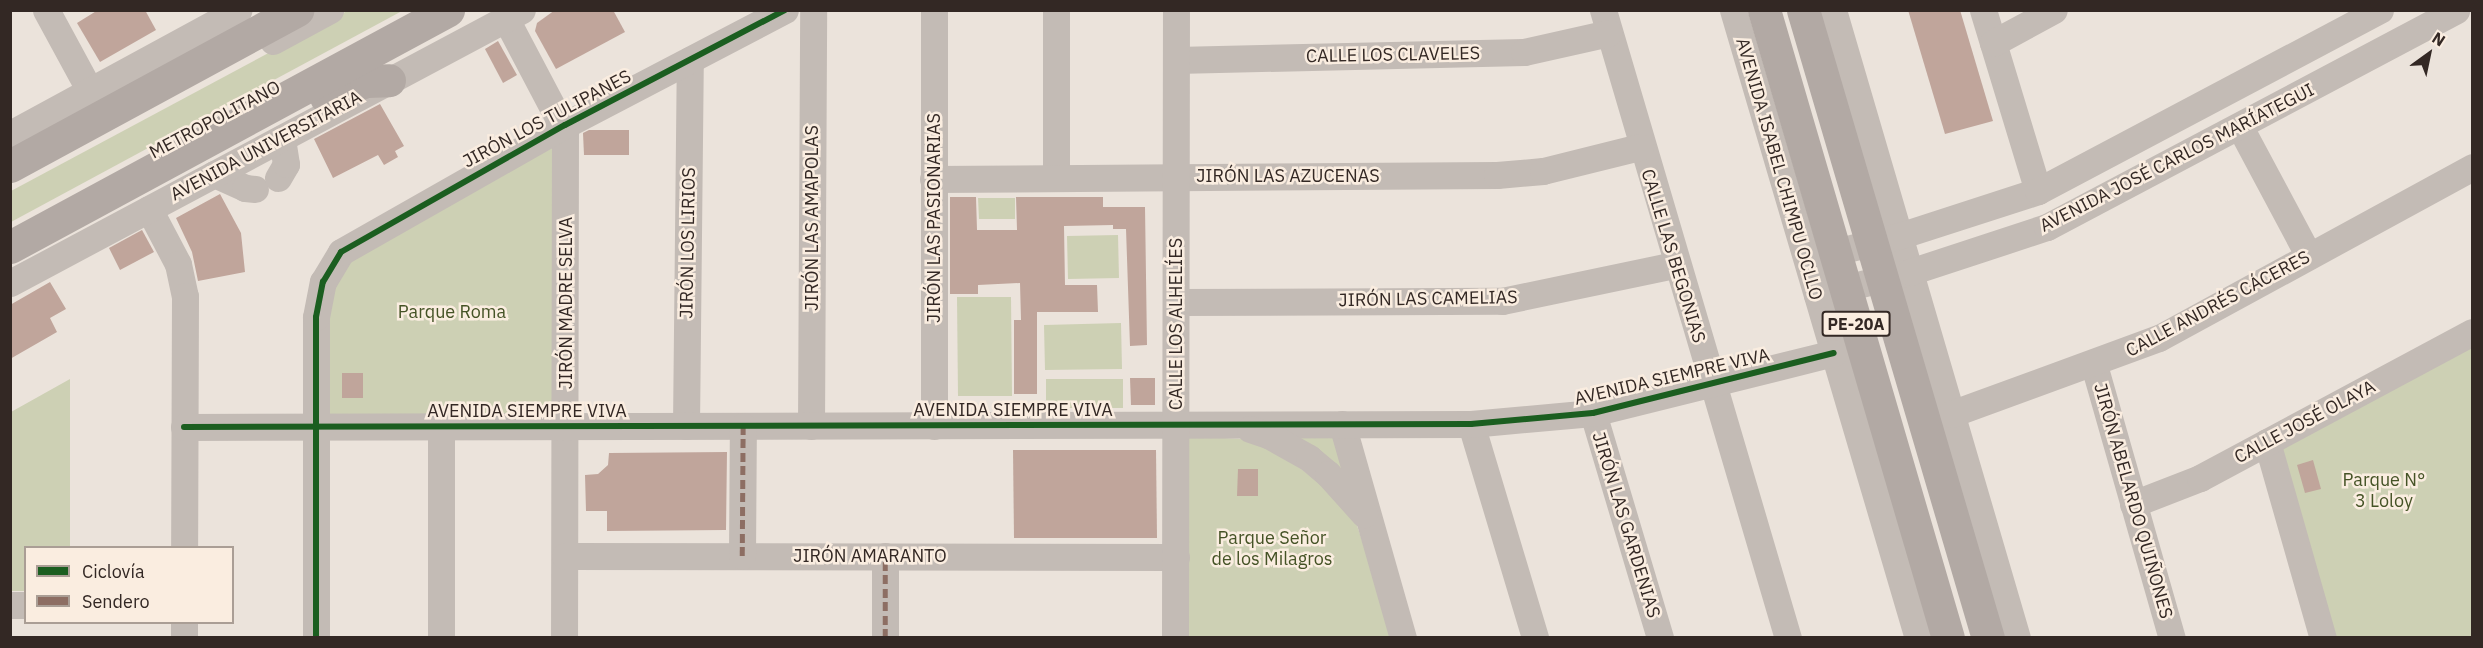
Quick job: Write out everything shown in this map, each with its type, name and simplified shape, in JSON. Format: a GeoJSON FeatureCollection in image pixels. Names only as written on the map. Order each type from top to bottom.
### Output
{"type":"FeatureCollection","features":[{"type":"Feature","properties":{"kind":"main road"},"geometry":{"type":"LineString","coordinates":[[10,166],[297,10]]}},
{"type":"Feature","properties":{"kind":"main road","name":"AVENIDA UNIVERSITARIA"},"geometry":{"type":"LineString","coordinates":[[10,247],[245,122],[448,10]]}},
{"type":"Feature","properties":{"kind":"main road","name":"AVENIDA ISABEL CHIMPU OCLLO"},"geometry":{"type":"LineString","coordinates":[[1764,10],[1820,255],[1948,638]]}},
{"type":"Feature","properties":{"kind":"main road","name":"PE-20A"},"geometry":{"type":"LineString","coordinates":[[1803,10],[1896,275],[1988,638]]}},
{"type":"Feature","properties":{"kind":"main road"},"geometry":{"type":"LineString","coordinates":[[245,122],[278,116],[366,81],[390,80]]}},
{"type":"Feature","properties":{"kind":"main road"},"geometry":{"type":"LineString","coordinates":[[10,146],[40,135],[75,131]]}},
{"type":"Feature","properties":{"kind":"main road"},"geometry":{"type":"LineString","coordinates":[[10,268],[44,229]]}},
{"type":"Feature","properties":{"kind":"street"},"geometry":{"type":"LineString","coordinates":[[46,10],[90,91]]}},
{"type":"Feature","properties":{"kind":"street"},"geometry":{"type":"LineString","coordinates":[[10,134],[238,10]]}},
{"type":"Feature","properties":{"kind":"street"},"geometry":{"type":"LineString","coordinates":[[10,182],[330,10]]}},
{"type":"Feature","properties":{"kind":"street","name":"METROPOLITANO"},"geometry":{"type":"LineString","coordinates":[[10,229],[419,10]]}},
{"type":"Feature","properties":{"kind":"street","name":"JIRÓN LOS TULIPANES"},"geometry":{"type":"LineString","coordinates":[[316,427],[316,317],[331,267],[353,243],[565,125],[785,10]]}},
{"type":"Feature","properties":{"kind":"street","name":"JIRÓN LAS AMAPOLAS"},"geometry":{"type":"LineString","coordinates":[[811,426],[813,10]]}},
{"type":"Feature","properties":{"kind":"street","name":"JIRÓN LAS PASIONARIAS"},"geometry":{"type":"LineString","coordinates":[[934,10],[934,426]]}},
{"type":"Feature","properties":{"kind":"street"},"geometry":{"type":"LineString","coordinates":[[1056,10],[1056,177]]}},
{"type":"Feature","properties":{"kind":"street","name":"CALLE LOS ALHELÍES"},"geometry":{"type":"LineString","coordinates":[[1175,638],[1176,10]]}},
{"type":"Feature","properties":{"kind":"street","name":"AVENIDA ISABEL CHIMPU OCLLO"},"geometry":{"type":"LineString","coordinates":[[1733,10],[1820,255]]}},
{"type":"Feature","properties":{"kind":"street"},"geometry":{"type":"LineString","coordinates":[[1833,10],[1885,239]]}},
{"type":"Feature","properties":{"kind":"street"},"geometry":{"type":"LineString","coordinates":[[1983,10],[2038,191]]}},
{"type":"Feature","properties":{"kind":"street"},"geometry":{"type":"LineString","coordinates":[[1993,43],[2054,10]]}},
{"type":"Feature","properties":{"kind":"street","name":"AVENIDA JOSÉ CARLOS MARÍATEGUI"},"geometry":{"type":"LineString","coordinates":[[1820,255],[1885,239],[2038,191],[2380,10]]}},
{"type":"Feature","properties":{"kind":"street","name":"AVENIDA JOSÉ CARLOS MARÍATEGUI"},"geometry":{"type":"LineString","coordinates":[[1831,292],[1896,275],[2047,227],[2240,127],[2456,10]]}},
{"type":"Feature","properties":{"kind":"street","name":"AVENIDA UNIVERSITARIA"},"geometry":{"type":"LineString","coordinates":[[10,283],[514,15]]}},
{"type":"Feature","properties":{"kind":"street","name":"JIRÓN MADRE SELVA"},"geometry":{"type":"LineString","coordinates":[[514,15],[565,125],[564,638]]}},
{"type":"Feature","properties":{"kind":"street","name":"CALLE LOS CLAVELES"},"geometry":{"type":"LineString","coordinates":[[1176,60],[1524,52],[1606,22]]}},
{"type":"Feature","properties":{"kind":"street","name":"CALLE LAS BEGONIAS"},"geometry":{"type":"LineString","coordinates":[[1606,22],[1640,147],[1788,638]]}},
{"type":"Feature","properties":{"kind":"street","name":"JIRÓN LOS LIRIOS"},"geometry":{"type":"LineString","coordinates":[[686,426],[690,60]]}},
{"type":"Feature","properties":{"kind":"street"},"geometry":{"type":"LineString","coordinates":[[2240,127],[2309,256]]}},
{"type":"Feature","properties":{"kind":"street"},"geometry":{"type":"LineString","coordinates":[[214,174],[245,188],[266,183],[286,164],[282,138]]}},
{"type":"Feature","properties":{"kind":"street","name":"JIRÓN LAS AZUCENAS"},"geometry":{"type":"LineString","coordinates":[[933,179],[1497,174],[1543,171],[1640,147]]}},
{"type":"Feature","properties":{"kind":"street","name":"CALLE ANDRÉS CÁCERES"},"geometry":{"type":"LineString","coordinates":[[1952,414],[2094,365],[2159,338],[2472,167]]}},
{"type":"Feature","properties":{"kind":"street"},"geometry":{"type":"LineString","coordinates":[[149,208],[178,264],[184,296],[184,546]]}},
{"type":"Feature","properties":{"kind":"street","name":"JIRÓN LAS CAMELIAS"},"geometry":{"type":"LineString","coordinates":[[1177,302],[1502,301],[1675,265]]}},
{"type":"Feature","properties":{"kind":"street"},"geometry":{"type":"LineString","coordinates":[[1896,275],[1952,414],[2017,638]]}},
{"type":"Feature","properties":{"kind":"street","name":"AVENIDA ISABEL CHIMPU OCLLO"},"geometry":{"type":"LineString","coordinates":[[1831,292],[1834,353],[1918,638]]}},
{"type":"Feature","properties":{"kind":"street","name":"CALLE JOSÉ OLAYA"},"geometry":{"type":"LineString","coordinates":[[2133,504],[2200,478],[2472,332]]}},
{"type":"Feature","properties":{"kind":"street","name":"AVENIDA SIEMPRE VIVA"},"geometry":{"type":"LineString","coordinates":[[184,427],[1471,424],[1593,413],[1712,386],[1834,353]]}},
{"type":"Feature","properties":{"kind":"street","name":"JIRÓN ABELARDO QUIÑONES"},"geometry":{"type":"LineString","coordinates":[[2094,365],[2172,638]]}},
{"type":"Feature","properties":{"kind":"street","name":"JIRÓN LAS GARDENIAS"},"geometry":{"type":"LineString","coordinates":[[1593,413],[1660,638]]}},
{"type":"Feature","properties":{"kind":"street"},"geometry":{"type":"LineString","coordinates":[[1342,423],[1403,638]]}},
{"type":"Feature","properties":{"kind":"street"},"geometry":{"type":"LineString","coordinates":[[1238,424],[1270,436],[1309,458],[1347,493],[1370,522]]}},
{"type":"Feature","properties":{"kind":"street"},"geometry":{"type":"LineString","coordinates":[[1471,424],[1535,638]]}},
{"type":"Feature","properties":{"kind":"street"},"geometry":{"type":"LineString","coordinates":[[441,426],[441,638]]}},
{"type":"Feature","properties":{"kind":"street"},"geometry":{"type":"LineString","coordinates":[[742,426],[742,556]]}},
{"type":"Feature","properties":{"kind":"street"},"geometry":{"type":"LineString","coordinates":[[316,427],[316,638]]}},
{"type":"Feature","properties":{"kind":"street"},"geometry":{"type":"LineString","coordinates":[[2267,442],[2323,638]]}},
{"type":"Feature","properties":{"kind":"street","name":"JIRÓN AMARANTO"},"geometry":{"type":"LineString","coordinates":[[565,556],[1176,557]]}},
{"type":"Feature","properties":{"kind":"street"},"geometry":{"type":"LineString","coordinates":[[885,556],[885,638]]}},
{"type":"Feature","properties":{"kind":"green space"},"geometry":{"type":"Polygon","coordinates":[[[347,11],[402,11],[11,222],[11,191],[347,11]]]}},
{"type":"Feature","properties":{"kind":"green space","name":"Parque Roma"},"geometry":{"type":"Polygon","coordinates":[[[556,137],[554,414],[323,415],[328,293],[349,256],[556,137]]]}},
{"type":"Feature","properties":{"kind":"green space"},"geometry":{"type":"Polygon","coordinates":[[[978,198],[1015,198],[1015,219],[979,219],[978,198]]]}},
{"type":"Feature","properties":{"kind":"green space"},"geometry":{"type":"Polygon","coordinates":[[[1118,235],[1119,278],[1068,279],[1067,236],[1118,235]]]}},
{"type":"Feature","properties":{"kind":"green space"},"geometry":{"type":"Polygon","coordinates":[[[957,297],[1011,297],[1012,396],[958,396],[957,297]]]}},
{"type":"Feature","properties":{"kind":"green space"},"geometry":{"type":"Polygon","coordinates":[[[1121,323],[1122,369],[1045,370],[1044,325],[1121,323]]]}},
{"type":"Feature","properties":{"kind":"green space","name":"Parque N° 3 Loloy"},"geometry":{"type":"Polygon","coordinates":[[[2472,342],[2472,637],[2334,637],[2279,446],[2472,342]]]}},
{"type":"Feature","properties":{"kind":"green space"},"geometry":{"type":"Polygon","coordinates":[[[70,379],[70,546],[24,546],[24,591],[11,591],[11,412],[70,379]]]}},
{"type":"Feature","properties":{"kind":"green space"},"geometry":{"type":"Polygon","coordinates":[[[1046,379],[1123,379],[1123,408],[1046,408],[1046,379]]]}},
{"type":"Feature","properties":{"kind":"green space"},"geometry":{"type":"Polygon","coordinates":[[[1335,434],[1354,492],[1283,435],[1335,434]]]}},
{"type":"Feature","properties":{"kind":"green space","name":"Parque Señor de los Milagros"},"geometry":{"type":"Polygon","coordinates":[[[1186,436],[1262,440],[1350,505],[1395,637],[1183,638],[1186,436]]]}},
{"type":"Feature","properties":{"kind":"building"},"geometry":{"type":"Polygon","coordinates":[[[98,10],[145,10],[156,30],[100,62],[77,23],[98,10]]]}},
{"type":"Feature","properties":{"kind":"building"},"geometry":{"type":"Polygon","coordinates":[[[555,10],[613,10],[625,32],[556,69],[535,31],[537,23],[555,10]]]}},
{"type":"Feature","properties":{"kind":"building"},"geometry":{"type":"Polygon","coordinates":[[[1908,10],[1960,10],[1993,121],[1945,134],[1908,10]]]}},
{"type":"Feature","properties":{"kind":"building"},"geometry":{"type":"Polygon","coordinates":[[[498,41],[517,75],[503,83],[485,49],[498,41]]]}},
{"type":"Feature","properties":{"kind":"building"},"geometry":{"type":"Polygon","coordinates":[[[380,104],[404,146],[395,151],[398,157],[384,165],[378,155],[333,178],[314,139],[380,104]]]}},
{"type":"Feature","properties":{"kind":"building"},"geometry":{"type":"Polygon","coordinates":[[[589,130],[629,130],[629,155],[584,155],[583,133],[589,130]]]}},
{"type":"Feature","properties":{"kind":"building"},"geometry":{"type":"Polygon","coordinates":[[[220,194],[241,233],[245,272],[198,281],[192,252],[176,218],[220,194]]]}},
{"type":"Feature","properties":{"kind":"building"},"geometry":{"type":"Polygon","coordinates":[[[950,197],[976,197],[977,230],[1017,230],[1016,197],[1103,197],[1103,207],[1145,207],[1147,345],[1130,346],[1126,229],[1113,229],[1113,225],[1064,226],[1065,285],[1097,285],[1098,312],[1037,312],[1037,394],[1014,394],[1014,320],[1021,320],[1020,283],[978,285],[978,294],[950,294],[950,197]]]}},
{"type":"Feature","properties":{"kind":"building"},"geometry":{"type":"Polygon","coordinates":[[[142,230],[154,252],[120,270],[109,248],[142,230]]]}},
{"type":"Feature","properties":{"kind":"building"},"geometry":{"type":"Polygon","coordinates":[[[50,282],[66,309],[50,318],[57,332],[10,359],[10,305],[50,282]]]}},
{"type":"Feature","properties":{"kind":"building"},"geometry":{"type":"Polygon","coordinates":[[[342,373],[363,373],[363,398],[342,398],[342,373]]]}},
{"type":"Feature","properties":{"kind":"building"},"geometry":{"type":"Polygon","coordinates":[[[1130,378],[1155,378],[1155,405],[1131,405],[1130,378]]]}},
{"type":"Feature","properties":{"kind":"building"},"geometry":{"type":"Polygon","coordinates":[[[1013,450],[1156,450],[1157,538],[1014,538],[1013,450]]]}},
{"type":"Feature","properties":{"kind":"building"},"geometry":{"type":"Polygon","coordinates":[[[727,452],[726,530],[607,531],[607,511],[586,511],[585,475],[598,474],[608,465],[609,453],[727,452]]]}},
{"type":"Feature","properties":{"kind":"building"},"geometry":{"type":"Polygon","coordinates":[[[2313,460],[2321,489],[2305,493],[2297,465],[2313,460]]]}},
{"type":"Feature","properties":{"kind":"building"},"geometry":{"type":"Polygon","coordinates":[[[1238,469],[1258,469],[1258,496],[1237,496],[1238,469]]]}},
{"type":"Feature","properties":{"kind":"marked path"},"geometry":{"type":"LineString","coordinates":[[742,556],[743,426]]}},
{"type":"Feature","properties":{"kind":"marked path"},"geometry":{"type":"LineString","coordinates":[[885,556],[885,638]]}},
{"type":"Feature","properties":{"kind":"cycle path"},"geometry":{"type":"LineString","coordinates":[[316,638],[316,317],[323,282],[341,252],[565,125],[785,10]]}},
{"type":"Feature","properties":{"kind":"cycle path"},"geometry":{"type":"LineString","coordinates":[[184,427],[1471,424],[1593,413],[1834,353]]}}]}
